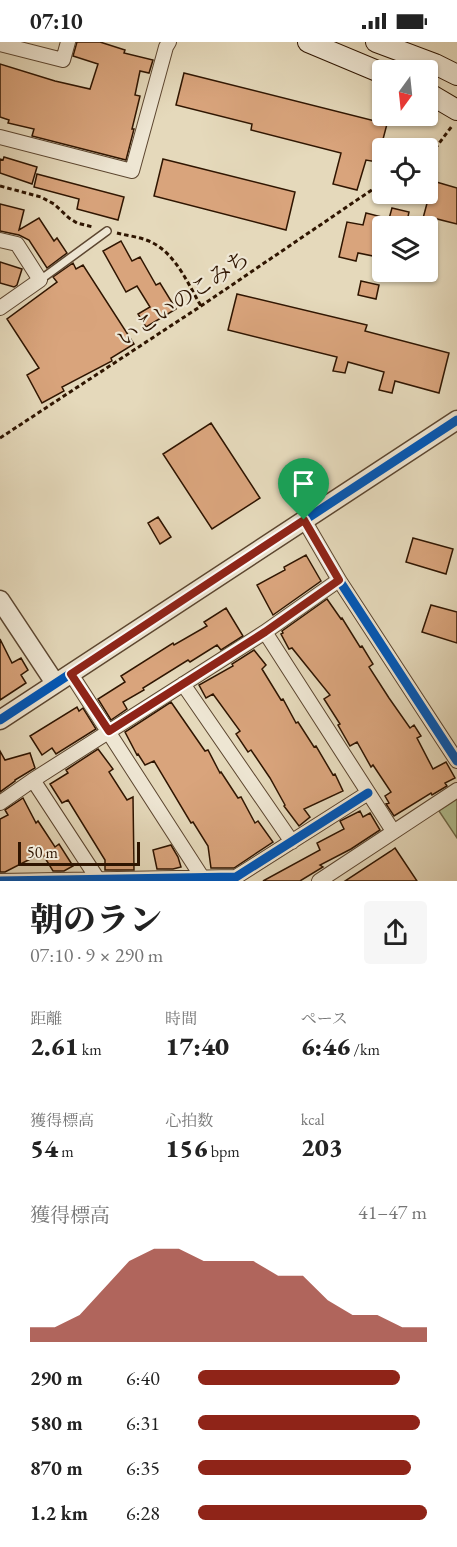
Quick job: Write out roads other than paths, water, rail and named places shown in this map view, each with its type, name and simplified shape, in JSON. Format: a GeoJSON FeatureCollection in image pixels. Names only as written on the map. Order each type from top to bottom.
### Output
{"type":"FeatureCollection","features":[{"type":"Feature","properties":{"kind":"main road"},"geometry":{"type":"LineString","coordinates":[[308,42],[372,69]]}},
{"type":"Feature","properties":{"kind":"main road"},"geometry":{"type":"LineString","coordinates":[[376,42],[435,64],[457,75]]}},
{"type":"Feature","properties":{"kind":"main road"},"geometry":{"type":"LineString","coordinates":[[438,99],[457,110]]}},
{"type":"Feature","properties":{"kind":"street"},"geometry":{"type":"LineString","coordinates":[[0,44],[63,60],[68,42]]}},
{"type":"Feature","properties":{"kind":"street"},"geometry":{"type":"LineString","coordinates":[[0,137],[132,171],[163,44]]}},
{"type":"Feature","properties":{"kind":"street"},"geometry":{"type":"LineString","coordinates":[[0,240],[17,244],[40,280],[0,308]]}},
{"type":"Feature","properties":{"kind":"street"},"geometry":{"type":"LineString","coordinates":[[0,720],[457,420]]}},
{"type":"Feature","properties":{"kind":"street"},"geometry":{"type":"LineString","coordinates":[[304,520],[339,580],[457,761]]}},
{"type":"Feature","properties":{"kind":"street"},"geometry":{"type":"LineString","coordinates":[[0,802],[265,632],[339,580]]}},
{"type":"Feature","properties":{"kind":"street"},"geometry":{"type":"LineString","coordinates":[[0,600],[55,683]]}},
{"type":"Feature","properties":{"kind":"street"},"geometry":{"type":"LineString","coordinates":[[265,632],[393,831]]}},
{"type":"Feature","properties":{"kind":"street"},"geometry":{"type":"LineString","coordinates":[[71,674],[202,877]]}},
{"type":"Feature","properties":{"kind":"street"},"geometry":{"type":"LineString","coordinates":[[183,684],[292,842]]}},
{"type":"Feature","properties":{"kind":"street"},"geometry":{"type":"LineString","coordinates":[[33,780],[99,880]]}},
{"type":"Feature","properties":{"kind":"street"},"geometry":{"type":"LineString","coordinates":[[319,881],[457,789]]}},
{"type":"Feature","properties":{"kind":"street"},"geometry":{"type":"LineString","coordinates":[[0,881],[236,877],[368,793]]}},
{"type":"Feature","properties":{"kind":"lane"},"geometry":{"type":"LineString","coordinates":[[40,280],[107,231]]}}]}
